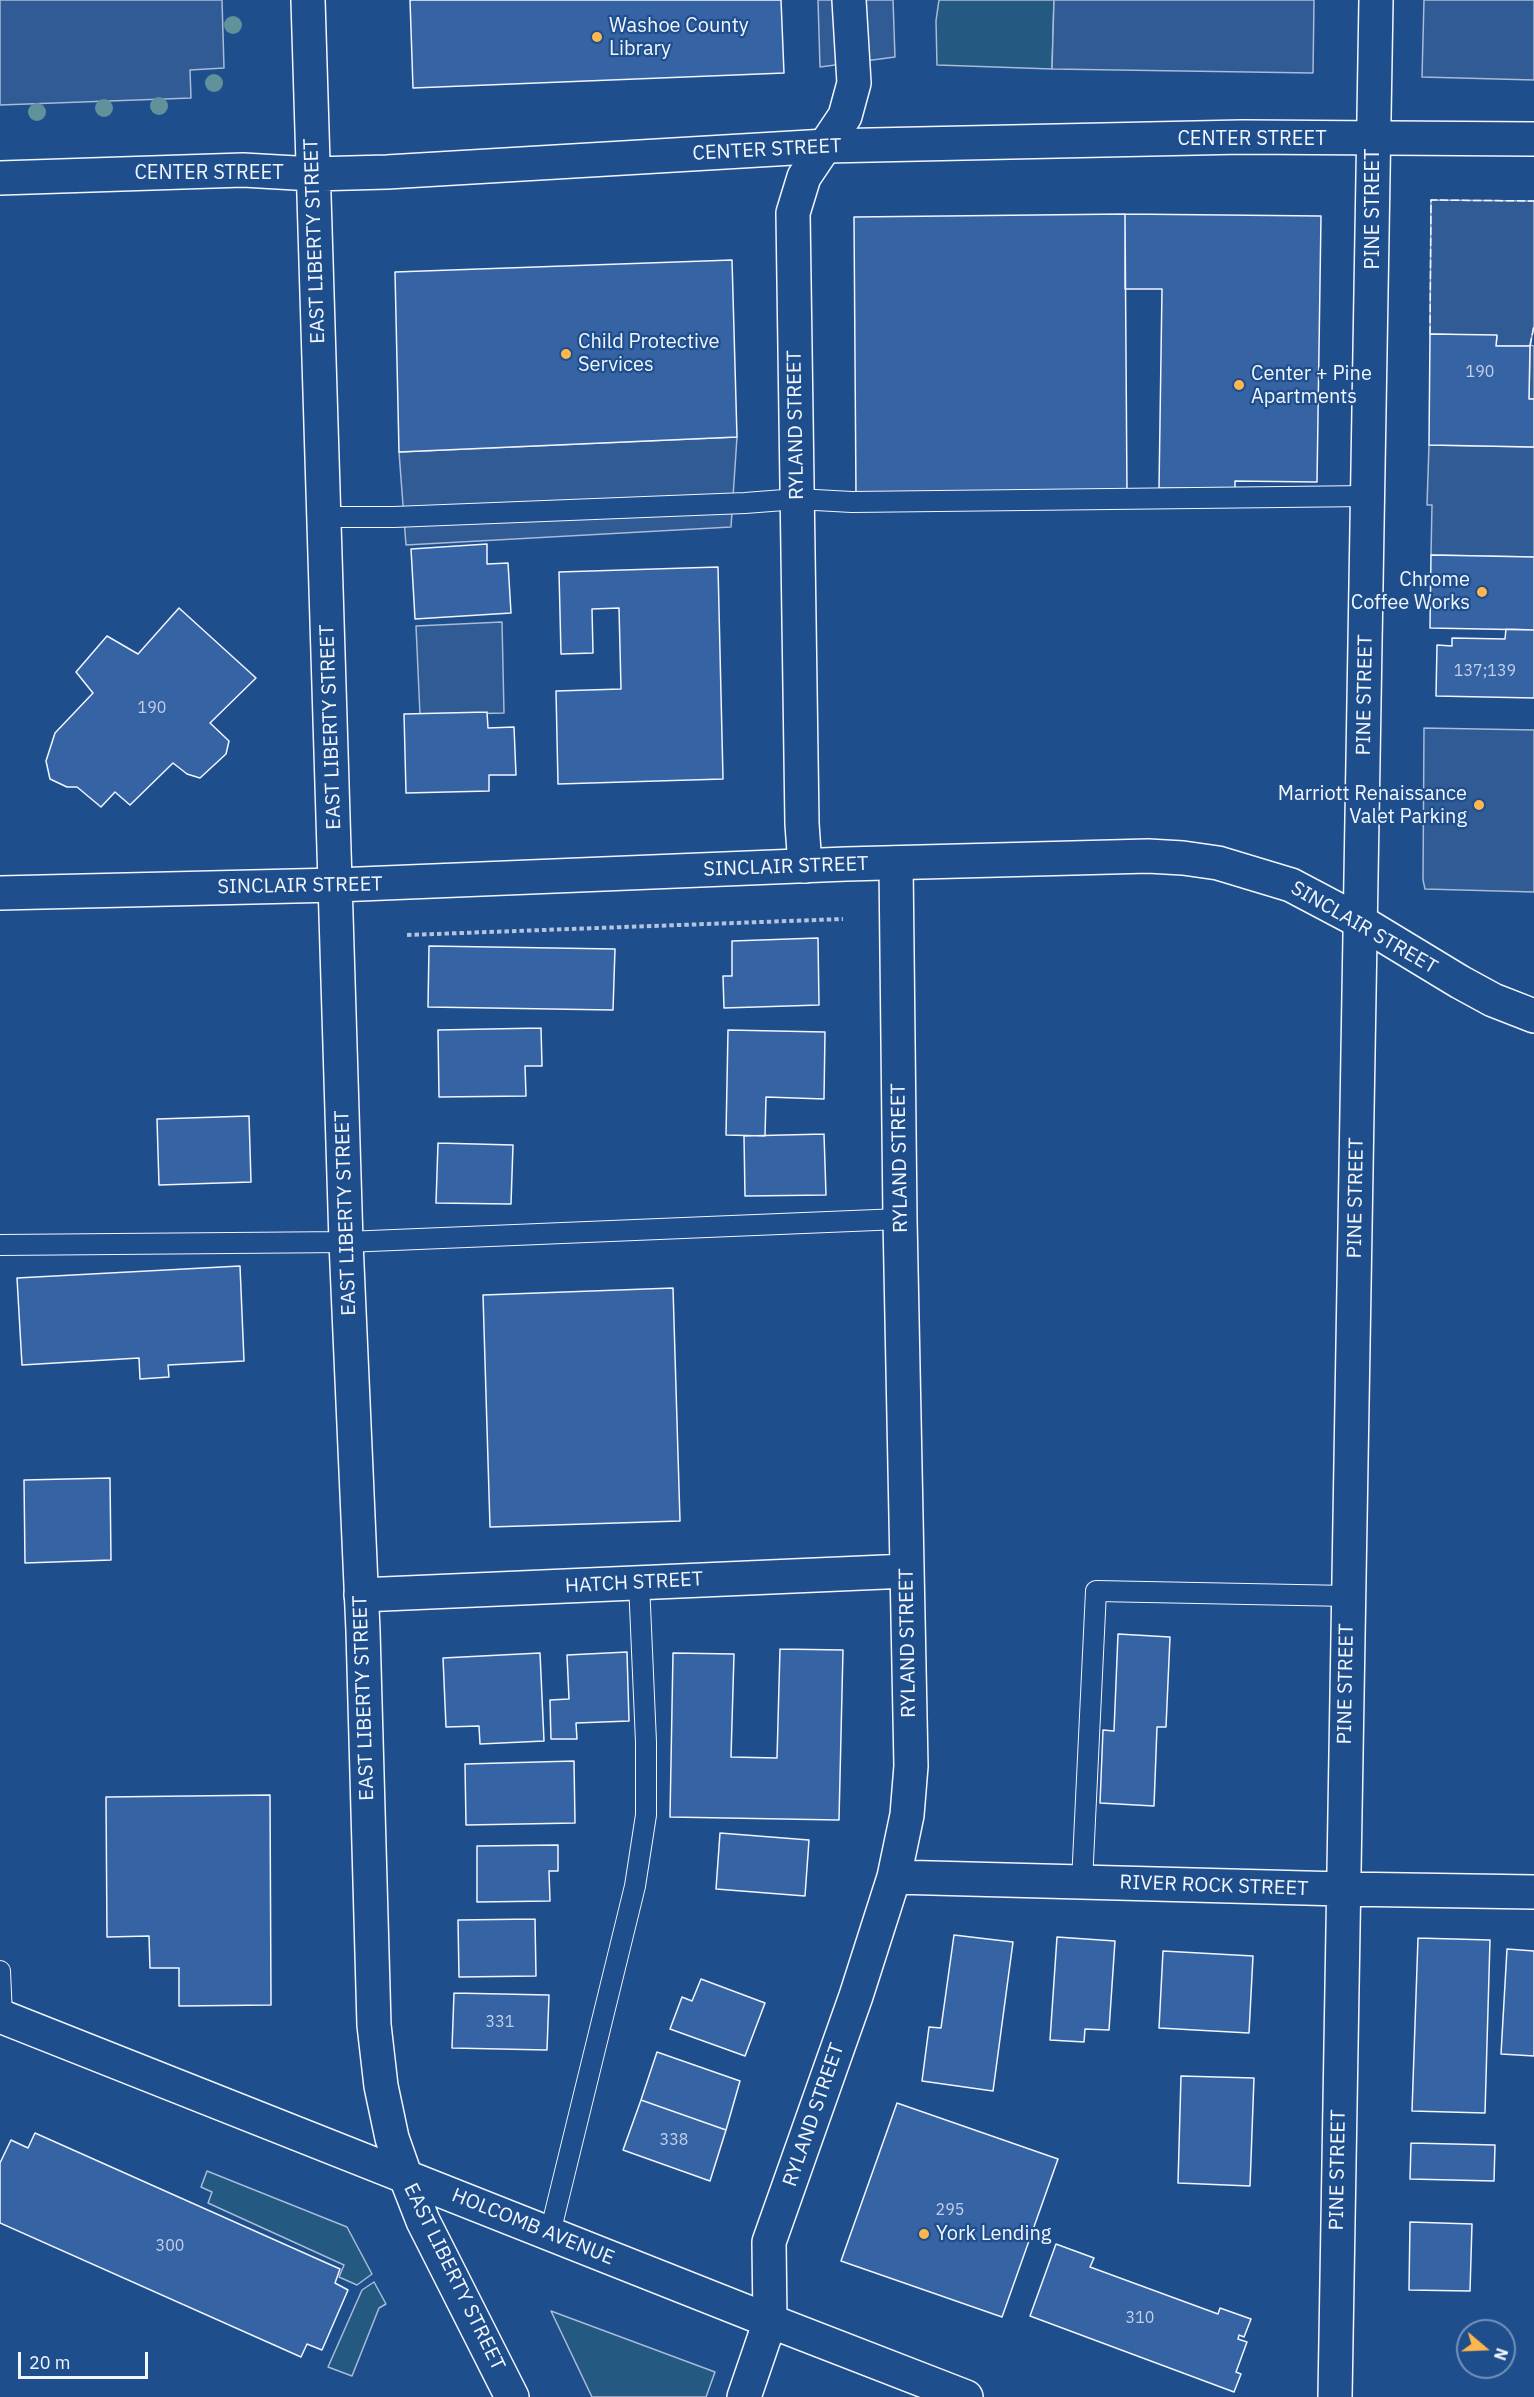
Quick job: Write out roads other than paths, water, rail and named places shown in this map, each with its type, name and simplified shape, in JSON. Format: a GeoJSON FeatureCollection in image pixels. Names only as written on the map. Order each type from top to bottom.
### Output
{"type":"FeatureCollection","features":[{"type":"Feature","properties":{"kind":"street","name":"EAST LIBERTY STREET"},"geometry":{"type":"LineString","coordinates":[[308,0],[346,1242],[361,1595],[374,2025],[381,2086],[390,2127],[405,2175],[423,2221],[512,2397]]}},
{"type":"Feature","properties":{"kind":"street","name":"RYLAND STREET"},"geometry":{"type":"LineString","coordinates":[[805,866],[801,824],[793,213],[804,177],[844,116],[854,83],[849,0]]}},
{"type":"Feature","properties":{"kind":"street","name":"PINE STREET"},"geometry":{"type":"LineString","coordinates":[[1335,2397],[1376,0]]}},
{"type":"Feature","properties":{"kind":"street","name":"CENTER STREET"},"geometry":{"type":"LineString","coordinates":[[0,178],[243,170],[313,174],[826,146],[1242,137],[1534,139]]}},
{"type":"Feature","properties":{"kind":"street","name":"SINCLAIR STREET"},"geometry":{"type":"LineString","coordinates":[[0,893],[336,885],[805,866],[1148,856],[1218,862],[1291,885],[1361,922],[1493,1000],[1534,1016]]}},
{"type":"Feature","properties":{"kind":"street","name":"RYLAND STREET"},"geometry":{"type":"LineString","coordinates":[[744,2397],[770,2321],[769,2242],[894,1877],[908,1815],[911,1766],[900,1219],[896,863]]}},
{"type":"Feature","properties":{"kind":"street","name":"HATCH STREET"},"geometry":{"type":"LineString","coordinates":[[361,1595],[907,1571]]}},
{"type":"Feature","properties":{"kind":"street","name":"RIVER ROCK STREET"},"geometry":{"type":"LineString","coordinates":[[894,1877],[1534,1892]]}},
{"type":"Feature","properties":{"kind":"street","name":"HOLCOMB AVENUE"},"geometry":{"type":"LineString","coordinates":[[1,2018],[966,2397]]}},
{"type":"Feature","properties":{"kind":"lane"},"geometry":{"type":"LineString","coordinates":[[324,517],[394,517],[797,499],[852,502],[1368,496]]}},
{"type":"Feature","properties":{"kind":"lane"},"geometry":{"type":"LineString","coordinates":[[0,1245],[346,1242],[900,1219]]}},
{"type":"Feature","properties":{"kind":"lane"},"geometry":{"type":"LineString","coordinates":[[550,2233],[635,1886],[645,1815],[646,1742],[639,1583]]}},
{"type":"Feature","properties":{"kind":"lane"},"geometry":{"type":"LineString","coordinates":[[1082,1882],[1096,1592],[1348,1596]]}},
{"type":"Feature","properties":{"kind":"lane"},"geometry":{"type":"LineString","coordinates":[[0,1971],[1,2018]]}},
{"type":"Feature","properties":{"kind":"place","name":"Washoe County Library"},"geometry":{"type":"Point","coordinates":[597,37]}},
{"type":"Feature","properties":{"kind":"place","name":"Child Protective Services"},"geometry":{"type":"Point","coordinates":[566,354]}},
{"type":"Feature","properties":{"kind":"place","name":"Center + Pine Apartments"},"geometry":{"type":"Point","coordinates":[1239,385]}},
{"type":"Feature","properties":{"kind":"place","name":"Chrome Coffee Works"},"geometry":{"type":"Point","coordinates":[1482,592]}},
{"type":"Feature","properties":{"kind":"place","name":"Marriott Renaissance Valet Parking"},"geometry":{"type":"Point","coordinates":[1479,805]}},
{"type":"Feature","properties":{"kind":"place","name":"York Lending"},"geometry":{"type":"Point","coordinates":[924,2234]}}]}
